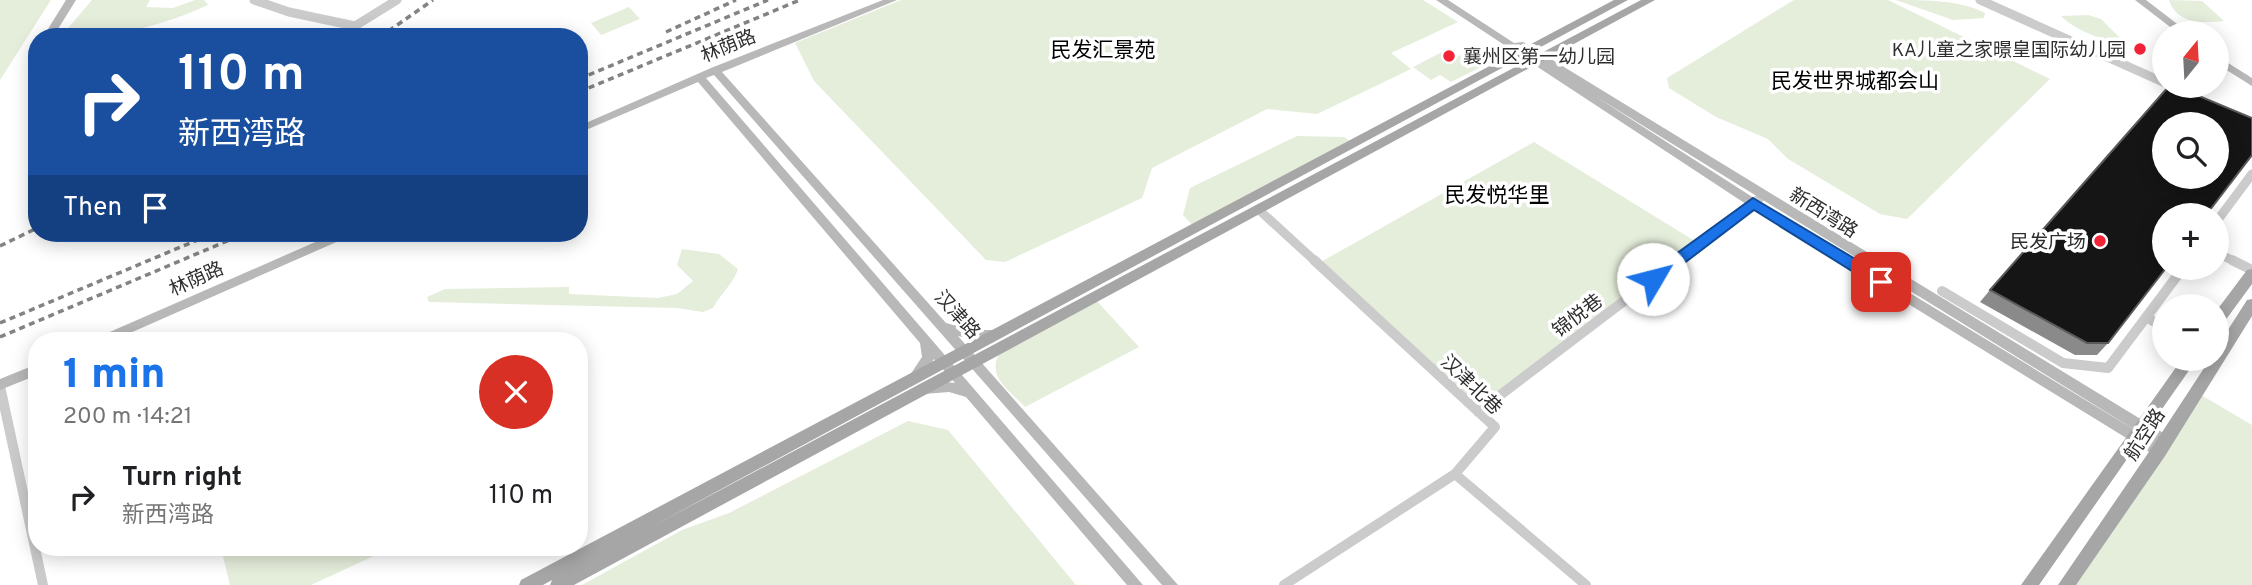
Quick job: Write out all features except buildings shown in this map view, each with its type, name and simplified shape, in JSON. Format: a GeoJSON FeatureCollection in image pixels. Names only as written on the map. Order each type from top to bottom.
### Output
{"type":"FeatureCollection","features":[{"type":"Feature","properties":{"kind":"main road"},"geometry":{"type":"LineString","coordinates":[[999,340],[1258,208],[1532,55],[1622,0]]}},
{"type":"Feature","properties":{"kind":"main road"},"geometry":{"type":"LineString","coordinates":[[558,585],[969,356],[1532,55],[1648,0]]}},
{"type":"Feature","properties":{"kind":"main road"},"geometry":{"type":"LineString","coordinates":[[2229,304],[2252,272]]}},
{"type":"Feature","properties":{"kind":"main road","name":"航空路"},"geometry":{"type":"LineString","coordinates":[[2066,585],[2162,446],[2252,304]]}},
{"type":"Feature","properties":{"kind":"main road","name":"航空路"},"geometry":{"type":"LineString","coordinates":[[2029,585],[2181,371]]}},
{"type":"Feature","properties":{"kind":"main road"},"geometry":{"type":"LineString","coordinates":[[588,554],[918,384]]}},
{"type":"Feature","properties":{"kind":"main road"},"geometry":{"type":"LineString","coordinates":[[527,585],[583,556]]}},
{"type":"Feature","properties":{"kind":"street"},"geometry":{"type":"LineString","coordinates":[[54,28],[71,0]]}},
{"type":"Feature","properties":{"kind":"street"},"geometry":{"type":"LineString","coordinates":[[254,0],[289,12],[355,26],[397,0]]}},
{"type":"Feature","properties":{"kind":"street","name":"林荫路"},"geometry":{"type":"LineString","coordinates":[[588,126],[715,70],[892,0]]}},
{"type":"Feature","properties":{"kind":"street","name":"新西湾路"},"geometry":{"type":"LineString","coordinates":[[1441,0],[1764,195],[2137,431]]}},
{"type":"Feature","properties":{"kind":"street"},"geometry":{"type":"LineString","coordinates":[[1980,0],[2152,77]]}},
{"type":"Feature","properties":{"kind":"street"},"geometry":{"type":"LineString","coordinates":[[2130,0],[2158,21]]}},
{"type":"Feature","properties":{"kind":"street"},"geometry":{"type":"LineString","coordinates":[[2140,0],[2168,21]]}},
{"type":"Feature","properties":{"kind":"street","name":"新西湾路"},"geometry":{"type":"LineString","coordinates":[[1532,55],[1753,203],[2162,446]]}},
{"type":"Feature","properties":{"kind":"street"},"geometry":{"type":"LineString","coordinates":[[2230,68],[2252,83]]}},
{"type":"Feature","properties":{"kind":"street","name":"汉津路"},"geometry":{"type":"LineString","coordinates":[[715,70],[1171,585]]}},
{"type":"Feature","properties":{"kind":"street"},"geometry":{"type":"LineString","coordinates":[[2230,75],[2252,90]]}},
{"type":"Feature","properties":{"kind":"street"},"geometry":{"type":"LineString","coordinates":[[699,77],[1136,585]]}},
{"type":"Feature","properties":{"kind":"street"},"geometry":{"type":"LineString","coordinates":[[2229,206],[2251,178]]}},
{"type":"Feature","properties":{"kind":"street","name":"锦悦巷"},"geometry":{"type":"LineString","coordinates":[[1478,412],[1764,195]]}},
{"type":"Feature","properties":{"kind":"street","name":"汉津北巷"},"geometry":{"type":"LineString","coordinates":[[1258,208],[1495,427],[1455,474]]}},
{"type":"Feature","properties":{"kind":"street","name":"林荫路"},"geometry":{"type":"LineString","coordinates":[[120,332],[326,242]]}},
{"type":"Feature","properties":{"kind":"street"},"geometry":{"type":"LineString","coordinates":[[2229,260],[2252,272]]}},
{"type":"Feature","properties":{"kind":"street"},"geometry":{"type":"LineString","coordinates":[[1942,291],[2063,363],[2108,368],[2174,280]]}},
{"type":"Feature","properties":{"kind":"street"},"geometry":{"type":"LineString","coordinates":[[2146,317],[2152,320]]}},
{"type":"Feature","properties":{"kind":"street"},"geometry":{"type":"LineString","coordinates":[[944,327],[999,340],[990,360],[990,379]]}},
{"type":"Feature","properties":{"kind":"street"},"geometry":{"type":"LineString","coordinates":[[926,340],[928,358],[918,384],[949,387],[971,393]]}},
{"type":"Feature","properties":{"kind":"street"},"geometry":{"type":"LineString","coordinates":[[28,373],[0,386],[28,516]]}},
{"type":"Feature","properties":{"kind":"street"},"geometry":{"type":"LineString","coordinates":[[1284,585],[1455,474],[1586,585]]}},
{"type":"Feature","properties":{"kind":"street"},"geometry":{"type":"LineString","coordinates":[[37,556],[43,585]]}},
{"type":"Feature","properties":{"kind":"green space"},"geometry":{"type":"Polygon","coordinates":[[[0,0],[51,0],[33,28],[28,28],[28,36],[0,80],[0,0]]]}},
{"type":"Feature","properties":{"kind":"green space"},"geometry":{"type":"Polygon","coordinates":[[[92,0],[150,0],[146,7],[173,8],[195,0],[204,0],[208,5],[142,28],[68,28],[92,0]]]}},
{"type":"Feature","properties":{"kind":"green space"},"geometry":{"type":"Polygon","coordinates":[[[901,0],[1423,0],[1458,22],[1391,53],[1411,69],[1317,114],[1267,109],[1152,168],[1142,198],[1005,262],[986,260],[814,81],[795,43],[901,0]]]}},
{"type":"Feature","properties":{"kind":"green space"},"geometry":{"type":"Polygon","coordinates":[[[1794,0],[1888,0],[2050,79],[1907,219],[1880,214],[1788,159],[1768,139],[1716,117],[1669,88],[1667,78],[1794,0]]]}},
{"type":"Feature","properties":{"kind":"green space"},"geometry":{"type":"Polygon","coordinates":[[[1896,0],[1954,3],[1985,13],[1984,18],[1953,20],[1896,0]]]}},
{"type":"Feature","properties":{"kind":"green space"},"geometry":{"type":"Polygon","coordinates":[[[2169,0],[2202,1],[2224,21],[2192,21],[2178,14],[2169,0]]]}},
{"type":"Feature","properties":{"kind":"green space"},"geometry":{"type":"Polygon","coordinates":[[[629,7],[640,19],[601,35],[591,23],[629,7]]]}},
{"type":"Feature","properties":{"kind":"green space"},"geometry":{"type":"Polygon","coordinates":[[[2088,15],[2101,19],[2120,38],[2106,39],[2089,34],[2061,16],[2088,15]]]}},
{"type":"Feature","properties":{"kind":"green space"},"geometry":{"type":"Polygon","coordinates":[[[1480,46],[1483,48],[1481,67],[1451,82],[1440,75],[1431,80],[1413,67],[1444,51],[1455,58],[1480,46]]]}},
{"type":"Feature","properties":{"kind":"green space"},"geometry":{"type":"Polygon","coordinates":[[[1297,136],[1344,137],[1353,143],[1195,228],[1183,215],[1190,188],[1297,136]]]}},
{"type":"Feature","properties":{"kind":"green space"},"geometry":{"type":"Polygon","coordinates":[[[1534,142],[1698,243],[1479,407],[1319,263],[1534,142]]]}},
{"type":"Feature","properties":{"kind":"green space"},"geometry":{"type":"Polygon","coordinates":[[[682,249],[719,254],[738,269],[713,308],[703,312],[677,308],[429,302],[427,297],[445,289],[569,287],[569,294],[658,298],[677,294],[693,281],[677,265],[682,249]]]}},
{"type":"Feature","properties":{"kind":"green space"},"geometry":{"type":"Polygon","coordinates":[[[1096,300],[1139,347],[1025,407],[1005,387],[997,374],[995,366],[1002,349],[1096,300]]]}},
{"type":"Feature","properties":{"kind":"green space"},"geometry":{"type":"Polygon","coordinates":[[[2196,392],[2252,425],[2252,585],[2064,585],[2196,392]]]}},
{"type":"Feature","properties":{"kind":"green space"},"geometry":{"type":"Polygon","coordinates":[[[908,421],[948,430],[1076,585],[582,585],[682,530],[729,513],[908,421]]]}},
{"type":"Feature","properties":{"kind":"green space"},"geometry":{"type":"Polygon","coordinates":[[[223,556],[374,556],[311,585],[230,585],[223,556]]]}},
{"type":"Feature","properties":{"kind":"railway"},"geometry":{"type":"LineString","coordinates":[[393,28],[433,0]]}},
{"type":"Feature","properties":{"kind":"railway"},"geometry":{"type":"LineString","coordinates":[[666,32],[736,0]]}},
{"type":"Feature","properties":{"kind":"railway"},"geometry":{"type":"LineString","coordinates":[[588,75],[768,0]]}},
{"type":"Feature","properties":{"kind":"railway"},"geometry":{"type":"LineString","coordinates":[[588,88],[800,0]]}},
{"type":"Feature","properties":{"kind":"railway"},"geometry":{"type":"LineString","coordinates":[[0,246],[28,232]]}},
{"type":"Feature","properties":{"kind":"railway"},"geometry":{"type":"LineString","coordinates":[[0,323],[193,242]]}},
{"type":"Feature","properties":{"kind":"railway"},"geometry":{"type":"LineString","coordinates":[[0,337],[225,242]]}},
{"type":"Feature","properties":{"kind":"place","name":"KA儿童之家暻皇国际幼儿园"},"geometry":{"type":"Point","coordinates":[2140,49]}},
{"type":"Feature","properties":{"kind":"place","name":"襄州区第一幼儿园"},"geometry":{"type":"Point","coordinates":[1449,56]}},
{"type":"Feature","properties":{"kind":"place","name":"民发广场"},"geometry":{"type":"Point","coordinates":[2100,241]}},
{"type":"Feature","properties":{"kind":"district","name":"民发·汇景苑"},"geometry":{"type":"Point","coordinates":[1103,50]}},
{"type":"Feature","properties":{"kind":"district","name":"民发·世界城都会山"},"geometry":{"type":"Point","coordinates":[1855,81]}},
{"type":"Feature","properties":{"kind":"district","name":"民发·悦华里"},"geometry":{"type":"Point","coordinates":[1497,195]}},
{"type":"Feature","properties":{"kind":"route"},"geometry":{"type":"LineString","coordinates":[[1653,279],[1753,203],[1881,282]]}}]}
